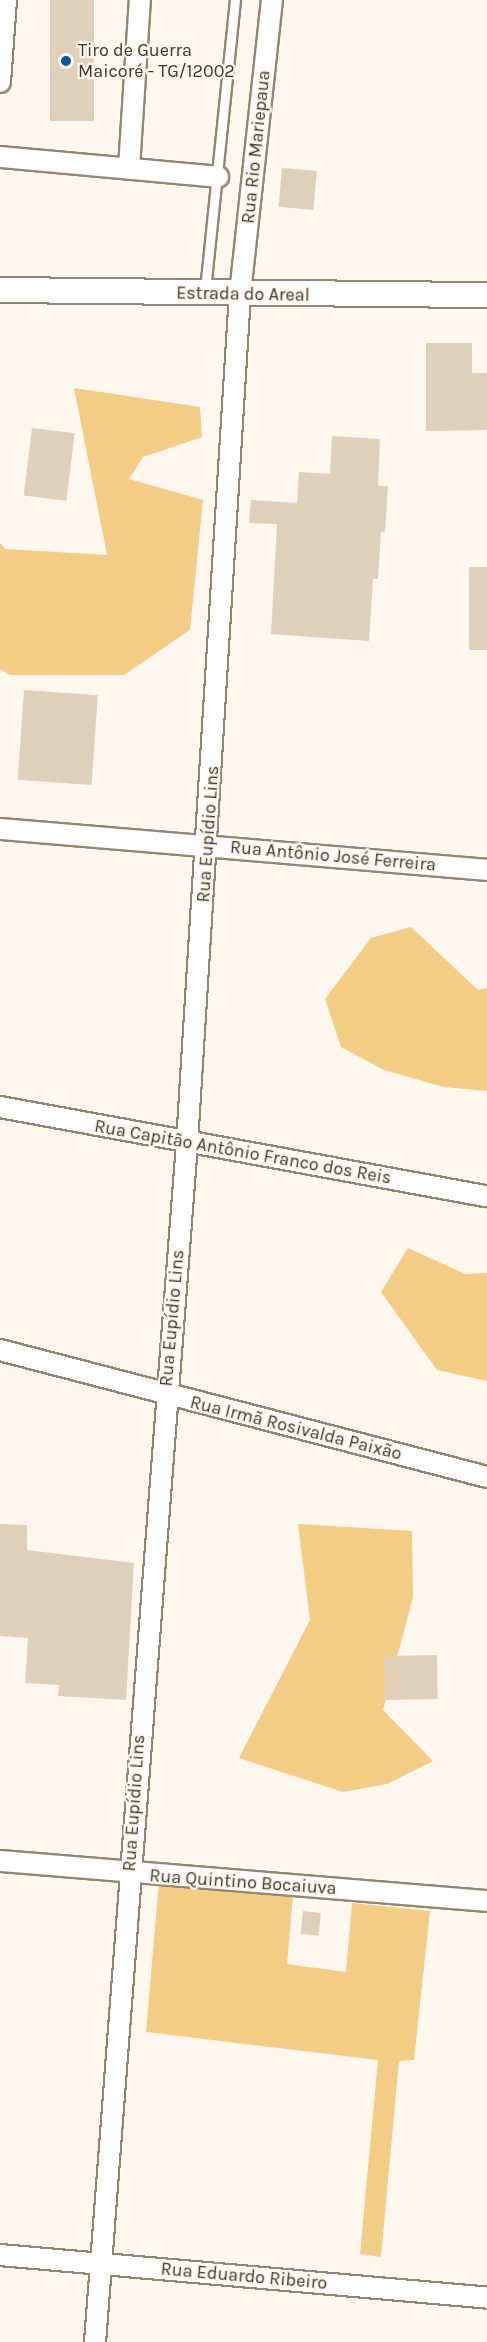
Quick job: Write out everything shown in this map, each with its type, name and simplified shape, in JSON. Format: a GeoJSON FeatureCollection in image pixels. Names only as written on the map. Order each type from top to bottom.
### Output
{"type":"FeatureCollection","features":[{"type":"Feature","properties":{"kind":"street"},"geometry":{"type":"LineString","coordinates":[[0,82],[6,0]]}},
{"type":"Feature","properties":{"kind":"street"},"geometry":{"type":"LineString","coordinates":[[129,168],[140,0]]}},
{"type":"Feature","properties":{"kind":"street","name":"Rua Rio Mariepaua"},"geometry":{"type":"LineString","coordinates":[[240,294],[272,0]]}},
{"type":"Feature","properties":{"kind":"street"},"geometry":{"type":"LineString","coordinates":[[0,158],[218,177]]}},
{"type":"Feature","properties":{"kind":"street","name":"Estrada do Areal"},"geometry":{"type":"LineString","coordinates":[[0,290],[205,294],[487,295]]}},
{"type":"Feature","properties":{"kind":"street","name":"Rua Eupídio Lins"},"geometry":{"type":"LineString","coordinates":[[94,2342],[165,1394],[187,1143],[208,844],[240,294]]}},
{"type":"Feature","properties":{"kind":"street","name":"Rua Antônio José Ferreira"},"geometry":{"type":"LineString","coordinates":[[0,829],[208,844],[487,870]]}},
{"type":"Feature","properties":{"kind":"street","name":"Rua Capitão Antônio Franco dos Reis"},"geometry":{"type":"LineString","coordinates":[[0,1107],[487,1196]]}},
{"type":"Feature","properties":{"kind":"street","name":"Rua Irmã Rosivalda Paixão"},"geometry":{"type":"LineString","coordinates":[[0,1350],[487,1477]]}},
{"type":"Feature","properties":{"kind":"street","name":"Rua Quintino Bocaiuva"},"geometry":{"type":"LineString","coordinates":[[0,1861],[487,1901]]}},
{"type":"Feature","properties":{"kind":"street","name":"Rua Eduardo Ribeiro"},"geometry":{"type":"LineString","coordinates":[[0,2255],[487,2298]]}},
{"type":"Feature","properties":{"kind":"lane"},"geometry":{"type":"LineString","coordinates":[[205,294],[236,0]]}},
{"type":"Feature","properties":{"kind":"shaded area"},"geometry":{"type":"Polygon","coordinates":[[[74,388],[200,407],[202,437],[143,457],[129,479],[203,500],[190,630],[124,675],[10,675],[0,669],[0,543],[5,549],[107,555],[74,388]]]}},
{"type":"Feature","properties":{"kind":"shaded area"},"geometry":{"type":"Polygon","coordinates":[[[411,927],[478,990],[487,988],[487,1091],[444,1087],[384,1070],[341,1047],[325,999],[371,938],[411,927]]]}},
{"type":"Feature","properties":{"kind":"shaded area"},"geometry":{"type":"Polygon","coordinates":[[[408,1248],[465,1274],[487,1273],[487,1381],[437,1370],[381,1292],[408,1248]]]}},
{"type":"Feature","properties":{"kind":"shaded area"},"geometry":{"type":"Polygon","coordinates":[[[298,1524],[412,1531],[413,1597],[383,1710],[433,1761],[387,1784],[343,1792],[239,1758],[310,1620],[298,1524]]]}},
{"type":"Feature","properties":{"kind":"shaded area"},"geometry":{"type":"Polygon","coordinates":[[[159,1882],[293,1895],[287,1964],[346,1972],[352,1903],[430,1911],[414,2060],[399,2061],[381,2257],[360,2254],[378,2060],[146,2032],[159,1882]]]}},
{"type":"Feature","properties":{"kind":"building","name":"Tiro de Guerra Maicoré - TG/12002"},"geometry":{"type":"Polygon","coordinates":[[[50,0],[94,0],[94,121],[50,121],[50,0]]]}},
{"type":"Feature","properties":{"kind":"building"},"geometry":{"type":"Polygon","coordinates":[[[282,168],[317,171],[313,210],[279,207],[282,168]]]}},
{"type":"Feature","properties":{"kind":"building"},"geometry":{"type":"Polygon","coordinates":[[[426,343],[472,343],[472,373],[487,373],[487,430],[426,431],[426,343]]]}},
{"type":"Feature","properties":{"kind":"building"},"geometry":{"type":"Polygon","coordinates":[[[32,428],[75,433],[66,501],[24,495],[32,428]]]}},
{"type":"Feature","properties":{"kind":"building"},"geometry":{"type":"Polygon","coordinates":[[[332,436],[380,439],[378,486],[388,486],[385,532],[381,532],[378,579],[373,579],[369,641],[271,634],[277,524],[249,523],[251,500],[297,503],[299,472],[330,474],[332,436]]]}},
{"type":"Feature","properties":{"kind":"building"},"geometry":{"type":"Polygon","coordinates":[[[469,567],[487,567],[487,650],[469,650],[469,567]]]}},
{"type":"Feature","properties":{"kind":"building"},"geometry":{"type":"Polygon","coordinates":[[[24,690],[98,695],[92,785],[18,780],[24,690]]]}},
{"type":"Feature","properties":{"kind":"building"},"geometry":{"type":"Polygon","coordinates":[[[0,1524],[27,1525],[27,1550],[134,1563],[126,1700],[58,1696],[59,1685],[25,1683],[28,1638],[0,1636],[0,1524]]]}},
{"type":"Feature","properties":{"kind":"building"},"geometry":{"type":"Polygon","coordinates":[[[437,1655],[438,1699],[385,1700],[384,1656],[437,1655]]]}},
{"type":"Feature","properties":{"kind":"building"},"geometry":{"type":"Polygon","coordinates":[[[303,1911],[321,1913],[318,1936],[301,1934],[303,1911]]]}},
{"type":"Feature","properties":{"kind":"place","name":"Tiro de Guerra Maicoré - TG/12002"},"geometry":{"type":"Point","coordinates":[66,61]}}]}
